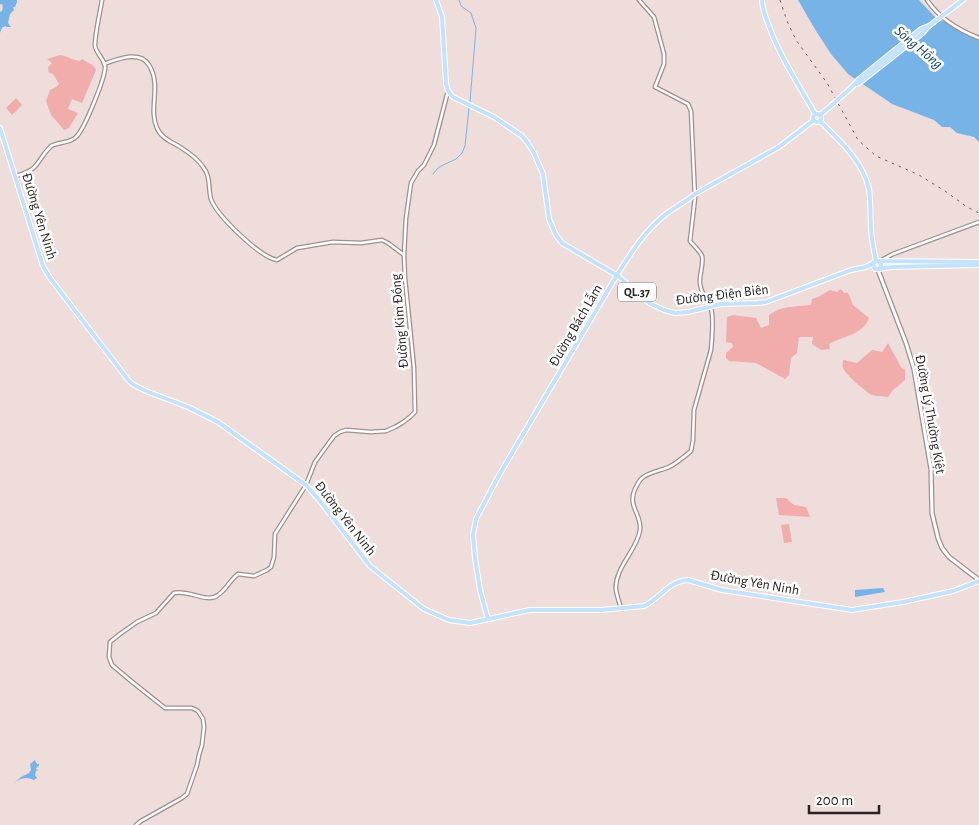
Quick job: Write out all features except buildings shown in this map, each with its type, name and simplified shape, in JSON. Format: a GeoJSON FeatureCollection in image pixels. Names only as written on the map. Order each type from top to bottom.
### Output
{"type":"FeatureCollection","features":[{"type":"Feature","properties":{"kind":"main road"},"geometry":{"type":"LineString","coordinates":[[436,0],[442,17],[448,91]]}},
{"type":"Feature","properties":{"kind":"main road"},"geometry":{"type":"LineString","coordinates":[[762,0],[762,7],[772,34],[815,114],[814,120],[820,121],[844,145],[864,175],[869,187],[871,227],[877,262],[881,266],[877,269],[873,266],[877,262]]}},
{"type":"Feature","properties":{"kind":"main road"},"geometry":{"type":"LineString","coordinates":[[820,115],[854,86],[859,79],[921,29],[929,26],[963,0]]}},
{"type":"Feature","properties":{"kind":"main road","name":"Đường Điện Biên"},"geometry":{"type":"LineString","coordinates":[[448,91],[453,97],[494,117],[522,136],[534,153],[543,174],[549,219],[562,243],[617,275],[649,303],[664,310],[682,313],[721,304],[766,302],[877,262]]}},
{"type":"Feature","properties":{"kind":"main road"},"geometry":{"type":"LineString","coordinates":[[815,114],[818,113],[820,115]]}},
{"type":"Feature","properties":{"kind":"main road"},"geometry":{"type":"LineString","coordinates":[[820,115],[820,121]]}},
{"type":"Feature","properties":{"kind":"main road","name":"Đường Bách Lẫm"},"geometry":{"type":"LineString","coordinates":[[488,619],[480,590],[475,558],[473,535],[476,519],[498,478],[637,244],[666,214],[694,194],[779,147],[814,120]]}},
{"type":"Feature","properties":{"kind":"main road","name":"Đường Yên Ninh"},"geometry":{"type":"LineString","coordinates":[[0,128],[43,266],[50,278],[129,381],[146,392],[188,407],[218,422],[306,485],[370,566],[424,609],[449,620],[479,622],[530,610],[586,610],[638,607],[648,605],[672,585],[683,580],[694,581],[722,590],[852,610],[954,591],[979,581]]}},
{"type":"Feature","properties":{"kind":"main road","name":"QL.37"},"geometry":{"type":"LineString","coordinates":[[877,262],[979,264]]}},
{"type":"Feature","properties":{"kind":"main road","name":"QL.37"},"geometry":{"type":"LineString","coordinates":[[877,269],[979,264]]}},
{"type":"Feature","properties":{"kind":"main road","name":"Đường Điện Biên"},"geometry":{"type":"LineString","coordinates":[[866,267],[877,269]]}},
{"type":"Feature","properties":{"kind":"main road","name":"Đường Lý Thường Kiệt"},"geometry":{"type":"LineString","coordinates":[[877,269],[914,369],[931,469],[932,513],[938,538],[942,548],[949,557],[979,581]]}},
{"type":"Feature","properties":{"kind":"street"},"geometry":{"type":"LineString","coordinates":[[16,176],[33,170],[51,146],[76,138],[84,124],[101,87],[105,71],[104,64],[95,47],[102,0]]}},
{"type":"Feature","properties":{"kind":"street"},"geometry":{"type":"LineString","coordinates":[[620,608],[616,589],[618,577],[621,567],[633,549],[640,530],[639,521],[632,505],[633,494],[642,478],[673,464],[691,451],[694,410],[711,350],[712,320],[710,307],[702,294],[700,284],[702,256],[690,241],[694,194],[691,111],[688,104],[655,87],[664,64],[664,54],[654,17],[639,0]]}},
{"type":"Feature","properties":{"kind":"street"},"geometry":{"type":"LineString","coordinates":[[927,0],[939,14],[957,29],[979,38]]}},
{"type":"Feature","properties":{"kind":"street"},"geometry":{"type":"LineString","coordinates":[[104,64],[136,56],[147,62],[155,78],[154,112],[159,132],[164,138],[185,150],[203,166],[208,175],[210,196],[214,205],[237,234],[263,254],[277,260],[297,248],[327,242],[361,243],[380,240],[404,255]]}},
{"type":"Feature","properties":{"kind":"street","name":"Đường Kim Đồng"},"geometry":{"type":"LineString","coordinates":[[306,485],[315,462],[337,434],[346,430],[370,432],[395,428],[415,412],[414,368],[404,255],[406,218],[410,187],[434,145],[448,91]]}},
{"type":"Feature","properties":{"kind":"street"},"geometry":{"type":"LineString","coordinates":[[877,262],[893,254],[979,222]]}},
{"type":"Feature","properties":{"kind":"street"},"geometry":{"type":"LineString","coordinates":[[136,825],[141,820],[185,796],[197,765],[204,726],[203,719],[198,711],[192,708],[165,708],[112,665],[109,657],[110,642],[138,622],[156,613],[176,592],[213,598],[219,595],[230,580],[238,574],[254,576],[270,569],[274,561],[275,534],[306,485]]}},
{"type":"Feature","properties":{"kind":"shaded area"},"geometry":{"type":"Polygon","coordinates":[[[60,55],[80,61],[82,59],[94,66],[96,70],[82,103],[72,99],[68,109],[78,113],[69,128],[64,130],[51,115],[46,101],[50,90],[59,84],[53,74],[49,73],[48,67],[52,63],[47,59],[60,55]]]}},
{"type":"Feature","properties":{"kind":"shaded area"},"geometry":{"type":"Polygon","coordinates":[[[16,98],[22,105],[12,115],[6,108],[16,98]]]}},
{"type":"Feature","properties":{"kind":"shaded area"},"geometry":{"type":"Polygon","coordinates":[[[841,289],[844,293],[848,293],[853,305],[869,318],[866,324],[857,332],[829,344],[830,349],[821,350],[812,344],[813,337],[799,337],[797,353],[791,358],[789,375],[785,379],[756,363],[729,361],[726,358],[726,353],[733,347],[732,343],[726,342],[727,317],[733,315],[756,318],[761,328],[769,325],[769,315],[774,312],[789,307],[811,305],[812,299],[830,290],[837,292],[841,289]]]}},
{"type":"Feature","properties":{"kind":"shaded area"},"geometry":{"type":"Polygon","coordinates":[[[888,343],[901,367],[905,370],[905,380],[888,397],[874,396],[856,383],[845,371],[843,360],[857,363],[872,350],[882,352],[888,343]]]}},
{"type":"Feature","properties":{"kind":"shaded area"},"geometry":{"type":"Polygon","coordinates":[[[776,498],[786,498],[794,505],[806,507],[810,517],[779,515],[776,498]]]}},
{"type":"Feature","properties":{"kind":"shaded area"},"geometry":{"type":"Polygon","coordinates":[[[789,524],[792,542],[784,543],[781,525],[789,524]]]}},
{"type":"Feature","properties":{"kind":"water"},"geometry":{"type":"Polygon","coordinates":[[[0,0],[17,0],[17,2],[10,14],[8,23],[11,27],[3,27],[0,33],[0,12],[3,5],[0,4],[0,0]]]}},
{"type":"Feature","properties":{"kind":"water","name":"Sông Hồng"},"geometry":{"type":"Polygon","coordinates":[[[798,0],[919,0],[935,17],[979,40],[979,142],[974,137],[957,133],[950,127],[942,127],[934,120],[892,104],[848,74],[831,54],[798,0]]]}},
{"type":"Feature","properties":{"kind":"water"},"geometry":{"type":"Polygon","coordinates":[[[883,588],[885,592],[855,597],[855,590],[883,588]]]}},
{"type":"Feature","properties":{"kind":"water"},"geometry":{"type":"Polygon","coordinates":[[[35,760],[39,764],[35,775],[37,778],[34,780],[23,778],[13,784],[21,777],[29,773],[31,770],[30,764],[35,760]]]}},
{"type":"Feature","properties":{"kind":"waterway"},"geometry":{"type":"LineString","coordinates":[[459,0],[461,6],[471,13],[476,28],[470,102]]}},
{"type":"Feature","properties":{"kind":"waterway"},"geometry":{"type":"LineString","coordinates":[[433,174],[439,167],[456,159],[462,153],[465,146],[469,107]]}},
{"type":"Feature","properties":{"kind":"railway"},"geometry":{"type":"LineString","coordinates":[[780,0],[796,40],[827,83],[858,140],[876,156],[919,175],[979,213]]}}]}
